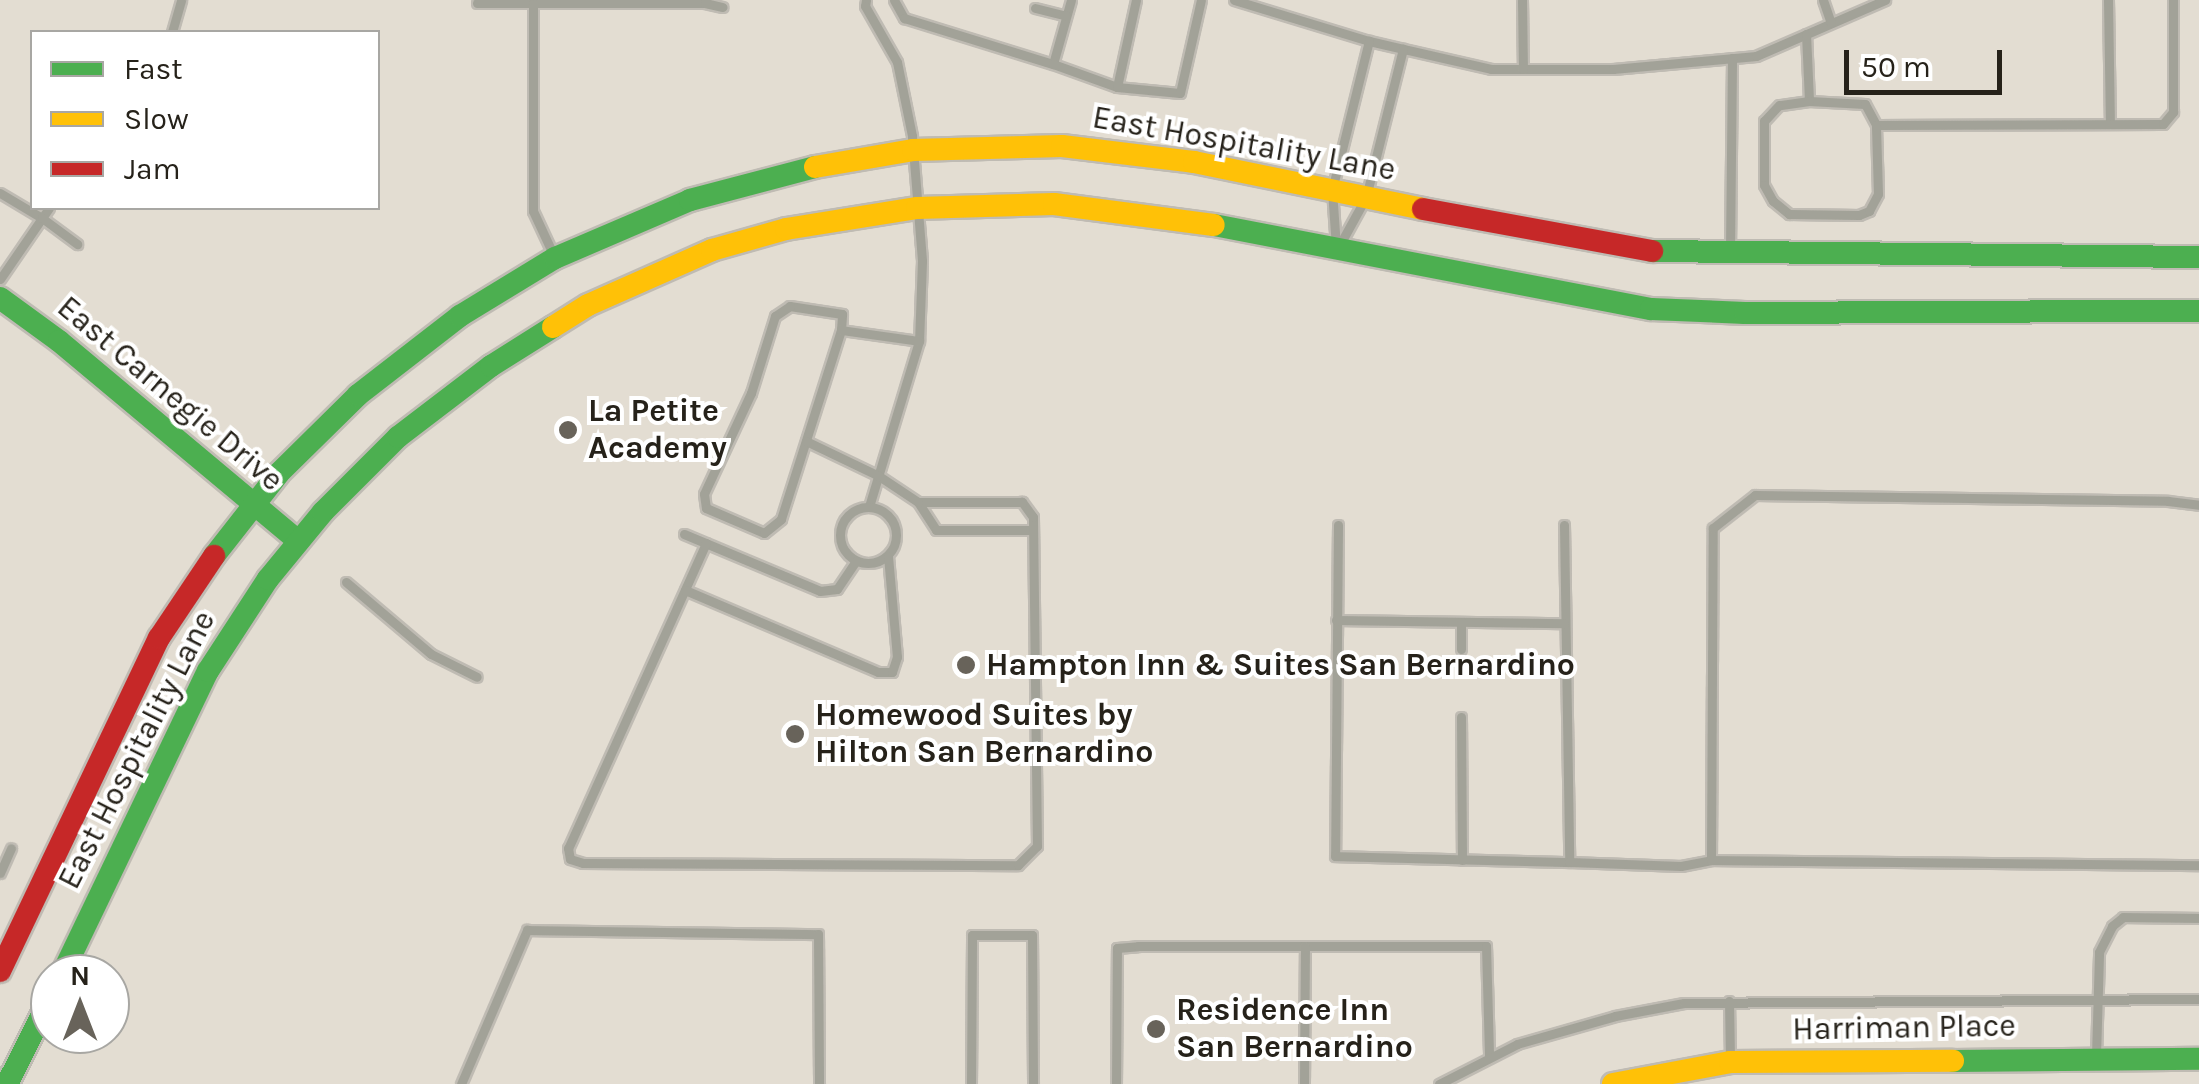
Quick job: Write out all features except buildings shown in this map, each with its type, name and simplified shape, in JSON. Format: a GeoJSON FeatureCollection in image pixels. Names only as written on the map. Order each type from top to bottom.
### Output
{"type":"FeatureCollection","features":[{"type":"Feature","properties":{"kind":"main road","name":"East Hospitality Lane"},"geometry":{"type":"LineString","coordinates":[[0,970],[130,690],[191,587],[252,504],[318,432],[398,362],[460,316],[555,258],[690,200],[774,175],[914,150],[987,146],[1096,149],[1194,162],[1608,246],[1730,257],[2199,257]]}},
{"type":"Feature","properties":{"kind":"main road","name":"East Hospitality Lane"},"geometry":{"type":"LineString","coordinates":[[72,954],[208,671],[298,542],[358,475],[423,416],[507,355],[588,306],[712,250],[786,228],[917,208],[1036,204],[1129,211],[1651,309],[1744,314],[2199,311]]}},
{"type":"Feature","properties":{"kind":"main road","name":"East Carnegie Drive"},"geometry":{"type":"LineString","coordinates":[[0,298],[59,341],[298,542]]}},
{"type":"Feature","properties":{"kind":"main road"},"geometry":{"type":"LineString","coordinates":[[8,1084],[30,1039]]}},
{"type":"Feature","properties":{"kind":"main road","name":"Harriman Place"},"geometry":{"type":"LineString","coordinates":[[1613,1084],[1730,1062],[2199,1059]]}},
{"type":"Feature","properties":{"kind":"lane"},"geometry":{"type":"LineString","coordinates":[[173,30],[181,0]]}},
{"type":"Feature","properties":{"kind":"lane"},"geometry":{"type":"LineString","coordinates":[[866,0],[865,6],[897,62],[914,150],[922,262],[919,341],[869,507]]}},
{"type":"Feature","properties":{"kind":"lane"},"geometry":{"type":"LineString","coordinates":[[894,0],[904,18],[1117,87],[1180,93],[1201,0]]}},
{"type":"Feature","properties":{"kind":"lane"},"geometry":{"type":"LineString","coordinates":[[1053,64],[1071,0]]}},
{"type":"Feature","properties":{"kind":"lane"},"geometry":{"type":"LineString","coordinates":[[1117,87],[1136,0]]}},
{"type":"Feature","properties":{"kind":"lane"},"geometry":{"type":"LineString","coordinates":[[1234,0],[1369,41],[1491,69],[1630,70],[1756,56],[1885,0]]}},
{"type":"Feature","properties":{"kind":"lane"},"geometry":{"type":"LineString","coordinates":[[1522,0],[1523,69]]}},
{"type":"Feature","properties":{"kind":"lane"},"geometry":{"type":"LineString","coordinates":[[1822,0],[1831,23]]}},
{"type":"Feature","properties":{"kind":"lane"},"geometry":{"type":"LineString","coordinates":[[2108,0],[2110,124]]}},
{"type":"Feature","properties":{"kind":"lane"},"geometry":{"type":"LineString","coordinates":[[1876,126],[2163,124],[2173,112],[2173,0]]}},
{"type":"Feature","properties":{"kind":"lane"},"geometry":{"type":"LineString","coordinates":[[477,3],[704,3],[723,7]]}},
{"type":"Feature","properties":{"kind":"lane"},"geometry":{"type":"LineString","coordinates":[[533,4],[533,211],[555,258]]}},
{"type":"Feature","properties":{"kind":"lane"},"geometry":{"type":"LineString","coordinates":[[1035,8],[1066,16]]}},
{"type":"Feature","properties":{"kind":"lane"},"geometry":{"type":"LineString","coordinates":[[1806,34],[1810,101]]}},
{"type":"Feature","properties":{"kind":"lane"},"geometry":{"type":"LineString","coordinates":[[1336,250],[1332,190],[1369,41]]}},
{"type":"Feature","properties":{"kind":"lane"},"geometry":{"type":"LineString","coordinates":[[1336,250],[1366,198],[1404,49]]}},
{"type":"Feature","properties":{"kind":"lane"},"geometry":{"type":"LineString","coordinates":[[1730,257],[1732,58]]}},
{"type":"Feature","properties":{"kind":"lane"},"geometry":{"type":"LineString","coordinates":[[1810,101],[1865,104],[1876,126],[1878,194],[1869,211],[1859,215],[1790,214],[1773,201],[1764,185],[1764,121],[1779,105],[1810,101]]}},
{"type":"Feature","properties":{"kind":"lane"},"geometry":{"type":"LineString","coordinates":[[0,193],[77,244]]}},
{"type":"Feature","properties":{"kind":"lane"},"geometry":{"type":"LineString","coordinates":[[0,279],[48,210]]}},
{"type":"Feature","properties":{"kind":"lane"},"geometry":{"type":"LineString","coordinates":[[790,306],[842,314],[841,330],[781,519],[764,533],[706,508],[704,494],[751,393],[775,316],[790,306]]}},
{"type":"Feature","properties":{"kind":"lane"},"geometry":{"type":"LineString","coordinates":[[841,330],[919,341]]}},
{"type":"Feature","properties":{"kind":"lane"},"geometry":{"type":"LineString","coordinates":[[806,441],[879,476],[918,502],[936,530],[1033,530]]}},
{"type":"Feature","properties":{"kind":"lane"},"geometry":{"type":"LineString","coordinates":[[1711,860],[1713,528],[1755,495],[2168,500],[2199,505]]}},
{"type":"Feature","properties":{"kind":"lane"},"geometry":{"type":"LineString","coordinates":[[706,543],[568,848],[570,859],[583,863],[1018,865],[1036,846],[1033,516],[1022,502],[918,502]]}},
{"type":"Feature","properties":{"kind":"lane"},"geometry":{"type":"LineString","coordinates":[[684,590],[878,672],[892,672],[897,658],[888,556],[897,536],[896,525],[880,509],[869,507],[849,514],[840,534],[848,555],[868,564],[888,556]]}},
{"type":"Feature","properties":{"kind":"lane"},"geometry":{"type":"LineString","coordinates":[[1338,525],[1335,856],[1681,866],[1711,860],[2199,865]]}},
{"type":"Feature","properties":{"kind":"lane"},"geometry":{"type":"LineString","coordinates":[[1564,525],[1569,862]]}},
{"type":"Feature","properties":{"kind":"lane"},"geometry":{"type":"LineString","coordinates":[[684,534],[820,591],[837,589],[856,561]]}},
{"type":"Feature","properties":{"kind":"lane"},"geometry":{"type":"LineString","coordinates":[[346,582],[431,654],[477,678]]}},
{"type":"Feature","properties":{"kind":"lane"},"geometry":{"type":"LineString","coordinates":[[1336,620],[1564,623]]}},
{"type":"Feature","properties":{"kind":"lane"},"geometry":{"type":"LineString","coordinates":[[1461,622],[1461,649]]}},
{"type":"Feature","properties":{"kind":"lane"},"geometry":{"type":"LineString","coordinates":[[1461,717],[1462,860]]}},
{"type":"Feature","properties":{"kind":"lane"},"geometry":{"type":"LineString","coordinates":[[0,873],[11,848]]}},
{"type":"Feature","properties":{"kind":"lane"},"geometry":{"type":"LineString","coordinates":[[2096,1058],[2099,952],[2112,926],[2122,917],[2199,918]]}},
{"type":"Feature","properties":{"kind":"lane"},"geometry":{"type":"LineString","coordinates":[[461,1084],[526,930],[546,930],[818,934],[819,1084]]}},
{"type":"Feature","properties":{"kind":"lane"},"geometry":{"type":"LineString","coordinates":[[970,1084],[972,935],[1032,935],[1033,1084]]}},
{"type":"Feature","properties":{"kind":"lane"},"geometry":{"type":"LineString","coordinates":[[1304,1084],[1305,946]]}},
{"type":"Feature","properties":{"kind":"lane"},"geometry":{"type":"LineString","coordinates":[[1116,1084],[1118,948],[1486,946],[1489,1056]]}},
{"type":"Feature","properties":{"kind":"lane"},"geometry":{"type":"LineString","coordinates":[[1439,1084],[1489,1056],[1614,1016],[1729,1001],[2199,998]]}},
{"type":"Feature","properties":{"kind":"lane"},"geometry":{"type":"LineString","coordinates":[[1729,1001],[1730,1062]]}},
{"type":"Feature","properties":{"kind":"traffic: fast"},"geometry":{"type":"LineString","coordinates":[[214,556],[279,473],[358,395],[460,316],[555,258],[690,200],[815,167]]}},
{"type":"Feature","properties":{"kind":"traffic: fast"},"geometry":{"type":"LineString","coordinates":[[1214,225],[1651,309],[1745,313],[2199,311]]}},
{"type":"Feature","properties":{"kind":"traffic: fast"},"geometry":{"type":"LineString","coordinates":[[1652,251],[2199,257]]}},
{"type":"Feature","properties":{"kind":"traffic: fast"},"geometry":{"type":"LineString","coordinates":[[0,298],[59,341],[298,541]]}},
{"type":"Feature","properties":{"kind":"traffic: fast"},"geometry":{"type":"LineString","coordinates":[[72,954],[208,671],[268,579],[323,512],[398,437],[491,366],[553,327]]}},
{"type":"Feature","properties":{"kind":"traffic: fast"},"geometry":{"type":"LineString","coordinates":[[7,1084],[30,1039]]}},
{"type":"Feature","properties":{"kind":"traffic: fast"},"geometry":{"type":"LineString","coordinates":[[1953,1061],[2199,1059]]}},
{"type":"Feature","properties":{"kind":"traffic: slow"},"geometry":{"type":"LineString","coordinates":[[815,167],[913,150],[1062,146],[1194,162],[1423,209]]}},
{"type":"Feature","properties":{"kind":"traffic: slow"},"geometry":{"type":"LineString","coordinates":[[553,327],[588,305],[712,250],[786,229],[917,208],[1054,204],[1214,225]]}},
{"type":"Feature","properties":{"kind":"traffic: slow"},"geometry":{"type":"LineString","coordinates":[[1613,1084],[1730,1062],[1953,1061]]}},
{"type":"Feature","properties":{"kind":"traffic: jam"},"geometry":{"type":"LineString","coordinates":[[1423,209],[1652,251]]}},
{"type":"Feature","properties":{"kind":"traffic: jam"},"geometry":{"type":"LineString","coordinates":[[0,971],[159,638],[214,556]]}},
{"type":"Feature","properties":{"kind":"place","name":"La Petite Academy"},"geometry":{"type":"Point","coordinates":[568,430]}},
{"type":"Feature","properties":{"kind":"place","name":"Hampton Inn & Suites San Bernardino"},"geometry":{"type":"Point","coordinates":[966,665]}},
{"type":"Feature","properties":{"kind":"place","name":"Homewood Suites by Hilton San Bernardino"},"geometry":{"type":"Point","coordinates":[795,734]}},
{"type":"Feature","properties":{"kind":"place","name":"Residence Inn San Bernardino"},"geometry":{"type":"Point","coordinates":[1156,1029]}}]}
